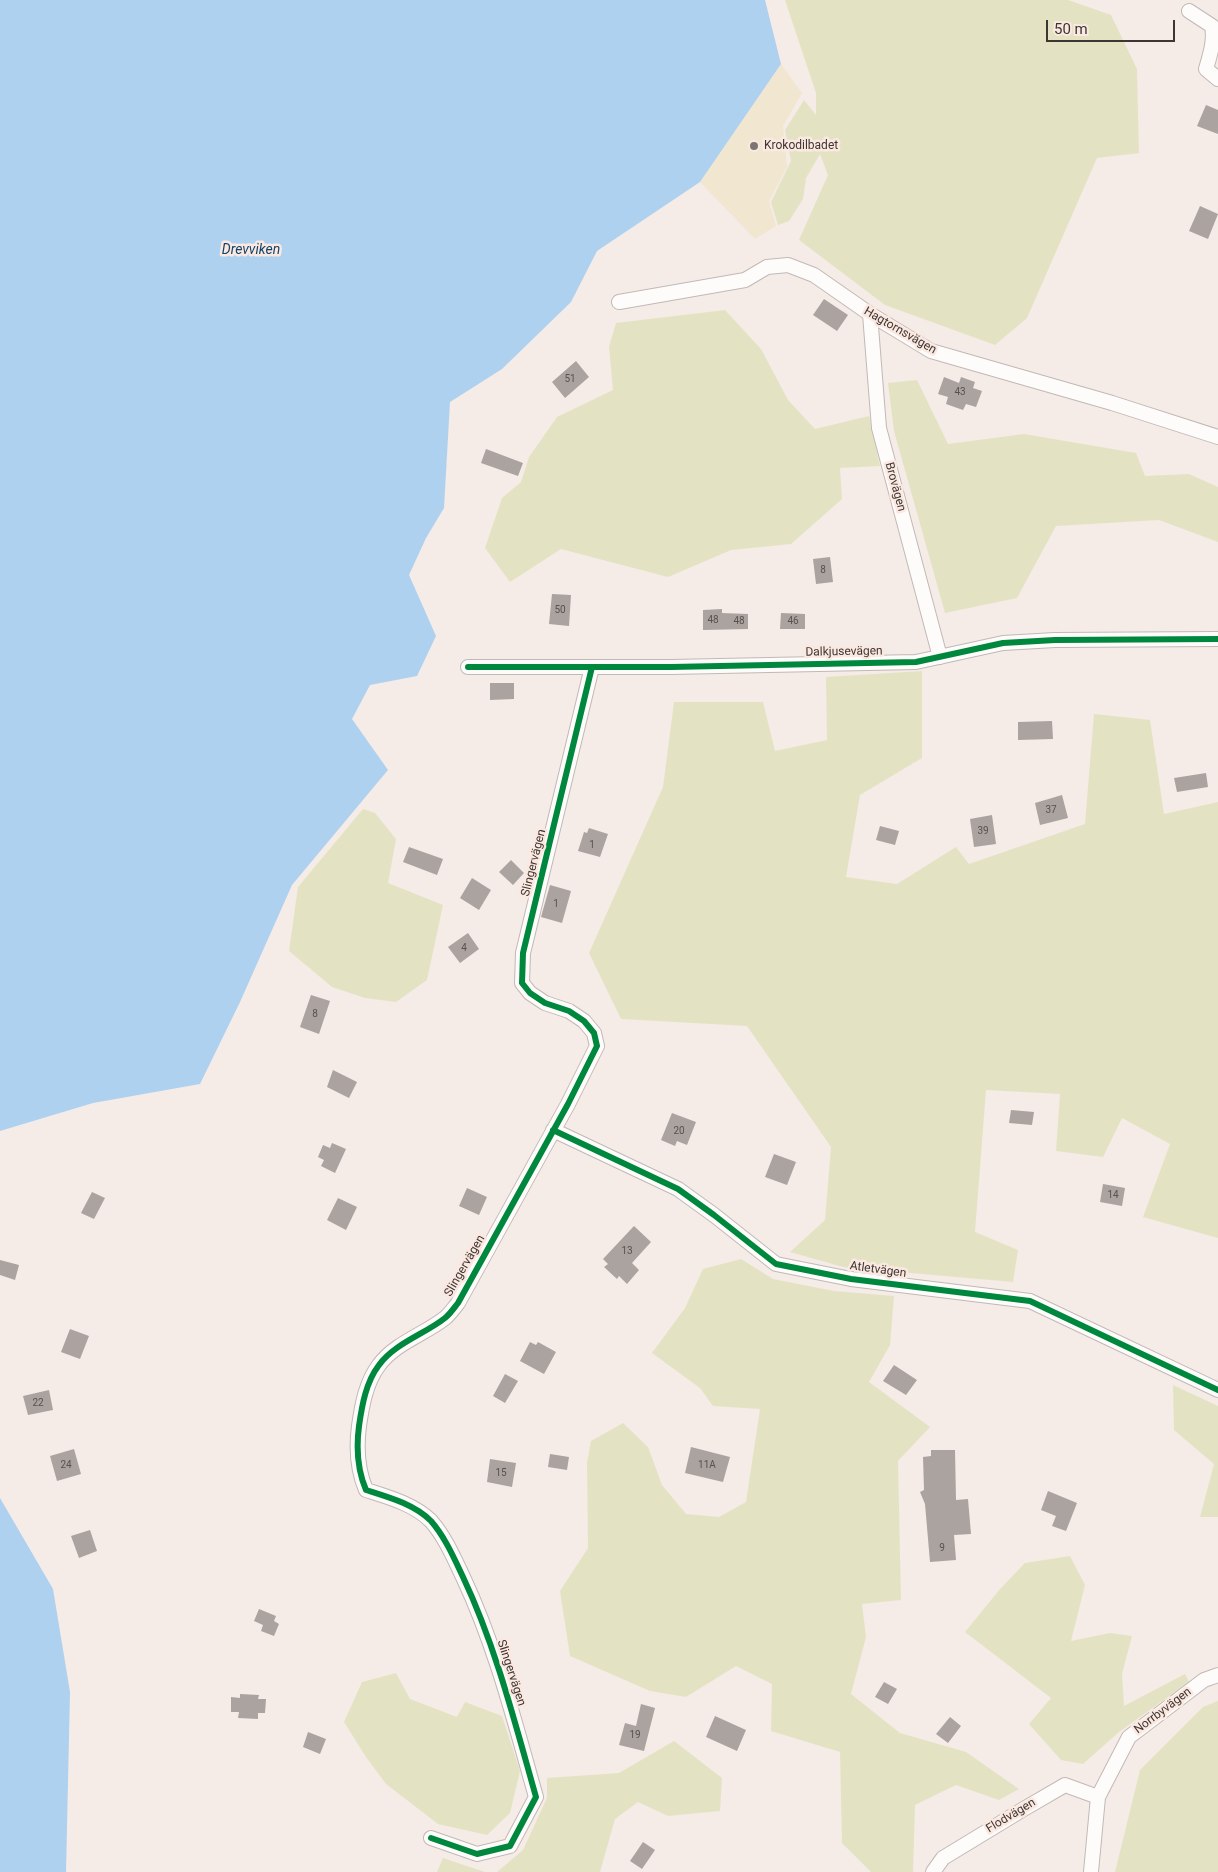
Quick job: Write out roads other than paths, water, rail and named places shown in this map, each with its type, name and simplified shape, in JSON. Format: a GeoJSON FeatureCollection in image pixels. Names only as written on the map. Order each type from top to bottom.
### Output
{"type":"FeatureCollection","features":[{"type":"Feature","properties":{"kind":"street"},"geometry":{"type":"LineString","coordinates":[[1189,11],[1212,26],[1213,42],[1206,69],[1218,79]]}},
{"type":"Feature","properties":{"kind":"street","name":"Hagtornsvägen"},"geometry":{"type":"LineString","coordinates":[[619,302],[745,280],[767,267],[788,265],[814,275],[870,314],[931,351],[1112,403],[1218,437]]}},
{"type":"Feature","properties":{"kind":"street","name":"Brovägen"},"geometry":{"type":"LineString","coordinates":[[870,314],[879,428],[940,657]]}},
{"type":"Feature","properties":{"kind":"street","name":"Dalkjusevägen"},"geometry":{"type":"LineString","coordinates":[[468,667],[671,667],[916,662],[1003,643],[1070,640],[1218,639]]}},
{"type":"Feature","properties":{"kind":"street","name":"Slingervägen"},"geometry":{"type":"LineString","coordinates":[[432,1838],[477,1854],[510,1846],[536,1797],[508,1699],[480,1613],[453,1556],[437,1529],[429,1520],[404,1503],[366,1490],[357,1459],[362,1406],[368,1386],[380,1364],[399,1347],[446,1317],[458,1304],[597,1046],[594,1033],[584,1021],[569,1011],[545,1003],[530,993],[522,983],[523,953],[592,667]]}},
{"type":"Feature","properties":{"kind":"street","name":"Atletvägen"},"geometry":{"type":"LineString","coordinates":[[553,1130],[678,1189],[776,1264],[851,1279],[1030,1301],[1218,1390]]}},
{"type":"Feature","properties":{"kind":"street","name":"Norrbyvägen"},"geometry":{"type":"LineString","coordinates":[[1091,1872],[1098,1797],[1129,1737],[1204,1680],[1218,1675]]}},
{"type":"Feature","properties":{"kind":"street","name":"Flodvägen"},"geometry":{"type":"LineString","coordinates":[[933,1872],[943,1858],[1065,1785],[1098,1797]]}},
{"type":"Feature","properties":{"kind":"water","name":"Drevviken"},"geometry":{"type":"Polygon","coordinates":[[[0,0],[765,0],[781,64],[700,182],[597,251],[571,302],[502,369],[450,402],[444,508],[426,538],[409,575],[436,636],[417,676],[370,685],[352,719],[388,770],[292,885],[240,1002],[200,1084],[93,1103],[0,1131],[0,0]]]}},
{"type":"Feature","properties":{"kind":"water"},"geometry":{"type":"Polygon","coordinates":[[[0,1498],[53,1589],[70,1692],[66,1872],[0,1872],[0,1498]]]}},
{"type":"Feature","properties":{"kind":"place","name":"Krokodilbadet"},"geometry":{"type":"Point","coordinates":[754,146]}}]}
